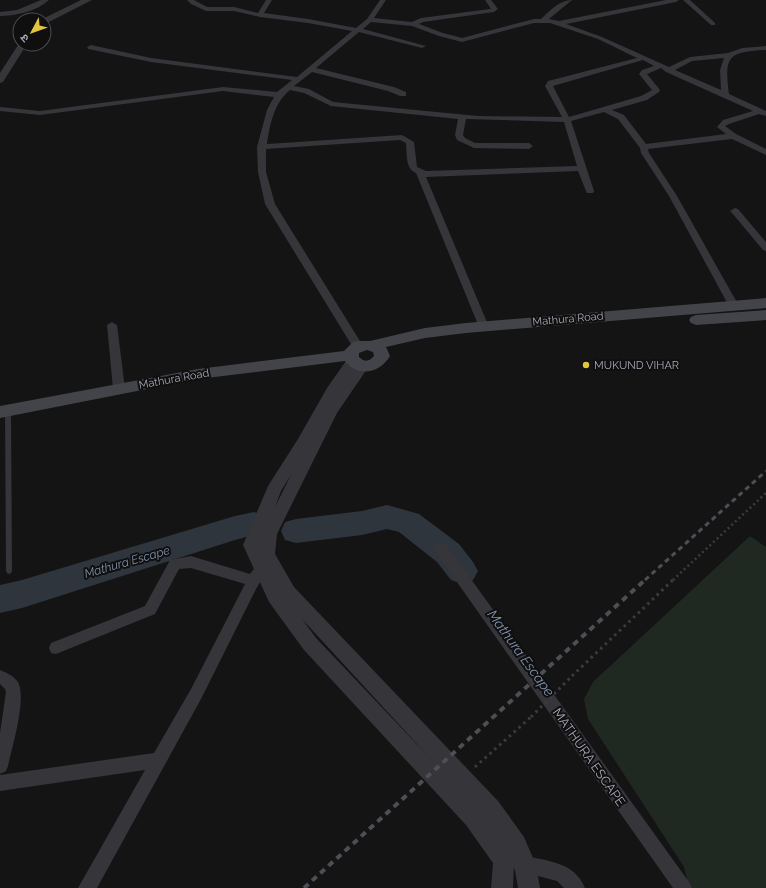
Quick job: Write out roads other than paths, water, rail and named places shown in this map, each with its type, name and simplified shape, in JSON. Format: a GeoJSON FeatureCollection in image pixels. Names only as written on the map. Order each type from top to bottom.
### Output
{"type":"FeatureCollection","features":[{"type":"Feature","properties":{"kind":"main road","name":"Mathura Road"},"geometry":{"type":"LineString","coordinates":[[4,412],[198,374],[363,354],[585,323],[766,303]]}},
{"type":"Feature","properties":{"kind":"main road","name":"Mathura Road"},"geometry":{"type":"LineString","coordinates":[[363,354],[425,333],[484,327],[766,315]]}},
{"type":"Feature","properties":{"kind":"street"},"geometry":{"type":"LineString","coordinates":[[0,14],[17,13],[27,10],[46,0]]}},
{"type":"Feature","properties":{"kind":"street"},"geometry":{"type":"LineString","coordinates":[[52,17],[88,0]]}},
{"type":"Feature","properties":{"kind":"street"},"geometry":{"type":"LineString","coordinates":[[190,0],[193,4],[206,9],[234,9],[260,15],[308,21],[358,30],[422,46]]}},
{"type":"Feature","properties":{"kind":"street"},"geometry":{"type":"LineString","coordinates":[[260,15],[269,0]]}},
{"type":"Feature","properties":{"kind":"street"},"geometry":{"type":"LineString","coordinates":[[363,354],[270,204],[264,187],[260,159],[261,148],[274,102],[279,95],[369,20],[383,0]]}},
{"type":"Feature","properties":{"kind":"street"},"geometry":{"type":"LineString","coordinates":[[413,24],[421,20],[492,11],[495,9],[488,0]]}},
{"type":"Feature","properties":{"kind":"street"},"geometry":{"type":"LineString","coordinates":[[544,20],[559,6],[569,0]]}},
{"type":"Feature","properties":{"kind":"street"},"geometry":{"type":"LineString","coordinates":[[559,24],[676,0]]}},
{"type":"Feature","properties":{"kind":"street"},"geometry":{"type":"LineString","coordinates":[[686,0],[713,24]]}},
{"type":"Feature","properties":{"kind":"street"},"geometry":{"type":"LineString","coordinates":[[369,20],[413,24],[441,35],[462,40],[508,26],[544,20],[600,38],[763,113]]}},
{"type":"Feature","properties":{"kind":"street"},"geometry":{"type":"LineString","coordinates":[[91,47],[152,60],[298,79]]}},
{"type":"Feature","properties":{"kind":"street"},"geometry":{"type":"LineString","coordinates":[[725,95],[725,58],[736,50],[744,48],[766,48]]}},
{"type":"Feature","properties":{"kind":"street"},"geometry":{"type":"LineString","coordinates":[[0,80],[18,52]]}},
{"type":"Feature","properties":{"kind":"street"},"geometry":{"type":"LineString","coordinates":[[669,70],[690,59],[728,55]]}},
{"type":"Feature","properties":{"kind":"street"},"geometry":{"type":"LineString","coordinates":[[590,190],[581,168],[567,120],[549,86],[551,83],[644,58]]}},
{"type":"Feature","properties":{"kind":"street"},"geometry":{"type":"LineString","coordinates":[[288,87],[306,91],[331,104],[463,116],[567,120],[644,98],[652,94],[656,90],[643,74],[660,66]]}},
{"type":"Feature","properties":{"kind":"street"},"geometry":{"type":"LineString","coordinates":[[310,69],[391,89],[404,94]]}},
{"type":"Feature","properties":{"kind":"street"},"geometry":{"type":"LineString","coordinates":[[0,109],[40,113],[223,89],[279,95]]}},
{"type":"Feature","properties":{"kind":"street"},"geometry":{"type":"LineString","coordinates":[[605,109],[621,117],[644,148],[645,153],[672,196],[734,306]]}},
{"type":"Feature","properties":{"kind":"street"},"geometry":{"type":"LineString","coordinates":[[763,113],[722,125],[721,127],[724,131],[766,152]]}},
{"type":"Feature","properties":{"kind":"street"},"geometry":{"type":"LineString","coordinates":[[463,116],[459,135],[460,140],[466,143],[474,145],[529,146]]}},
{"type":"Feature","properties":{"kind":"street"},"geometry":{"type":"LineString","coordinates":[[644,148],[649,146],[733,136]]}},
{"type":"Feature","properties":{"kind":"street"},"geometry":{"type":"LineString","coordinates":[[261,148],[402,137],[410,142],[413,167],[415,170],[425,174],[581,168]]}},
{"type":"Feature","properties":{"kind":"street"},"geometry":{"type":"LineString","coordinates":[[420,172],[484,327]]}},
{"type":"Feature","properties":{"kind":"street"},"geometry":{"type":"LineString","coordinates":[[735,211],[766,248]]}},
{"type":"Feature","properties":{"kind":"street"},"geometry":{"type":"LineString","coordinates":[[112,325],[119,389]]}},
{"type":"Feature","properties":{"kind":"street"},"geometry":{"type":"LineString","coordinates":[[363,354],[332,390],[303,443],[274,490],[251,545],[257,575],[310,644],[455,784],[491,808],[517,844],[525,865],[529,888]]}},
{"type":"Feature","properties":{"kind":"street"},"geometry":{"type":"LineString","coordinates":[[363,354],[331,411],[292,488],[270,534],[267,554],[288,592],[455,784],[474,818],[504,860],[502,888]]}},
{"type":"Feature","properties":{"kind":"street","name":"MATHURA ESCAPE"},"geometry":{"type":"LineString","coordinates":[[440,547],[683,888]]}},
{"type":"Feature","properties":{"kind":"street"},"geometry":{"type":"LineString","coordinates":[[56,648],[150,610],[175,564],[191,562],[257,575]]}},
{"type":"Feature","properties":{"kind":"street"},"geometry":{"type":"LineString","coordinates":[[87,888],[196,694],[257,575]]}},
{"type":"Feature","properties":{"kind":"street"},"geometry":{"type":"LineString","coordinates":[[0,677],[6,679],[12,687],[14,701],[0,766]]}},
{"type":"Feature","properties":{"kind":"street"},"geometry":{"type":"LineString","coordinates":[[0,783],[160,760]]}},
{"type":"Feature","properties":{"kind":"street"},"geometry":{"type":"LineString","coordinates":[[504,860],[562,873],[576,888]]}},
{"type":"Feature","properties":{"kind":"lane"},"geometry":{"type":"LineString","coordinates":[[4,412],[9,571]]}},
{"type":"Feature","properties":{"kind":"waterway","name":"Mathura Escape"},"geometry":{"type":"LineString","coordinates":[[296,531],[362,523],[387,517],[408,522],[448,553],[462,571]]}},
{"type":"Feature","properties":{"kind":"waterway","name":"Mathura Escape"},"geometry":{"type":"LineString","coordinates":[[0,599],[22,594],[235,528],[254,524]]}},
{"type":"Feature","properties":{"kind":"railway"},"geometry":{"type":"LineString","coordinates":[[645,580],[766,471]]}},
{"type":"Feature","properties":{"kind":"railway"},"geometry":{"type":"LineString","coordinates":[[304,888],[646,579]]}},
{"type":"Feature","properties":{"kind":"place","name":"MUKUND VIHAR"},"geometry":{"type":"Point","coordinates":[586,365]}}]}
